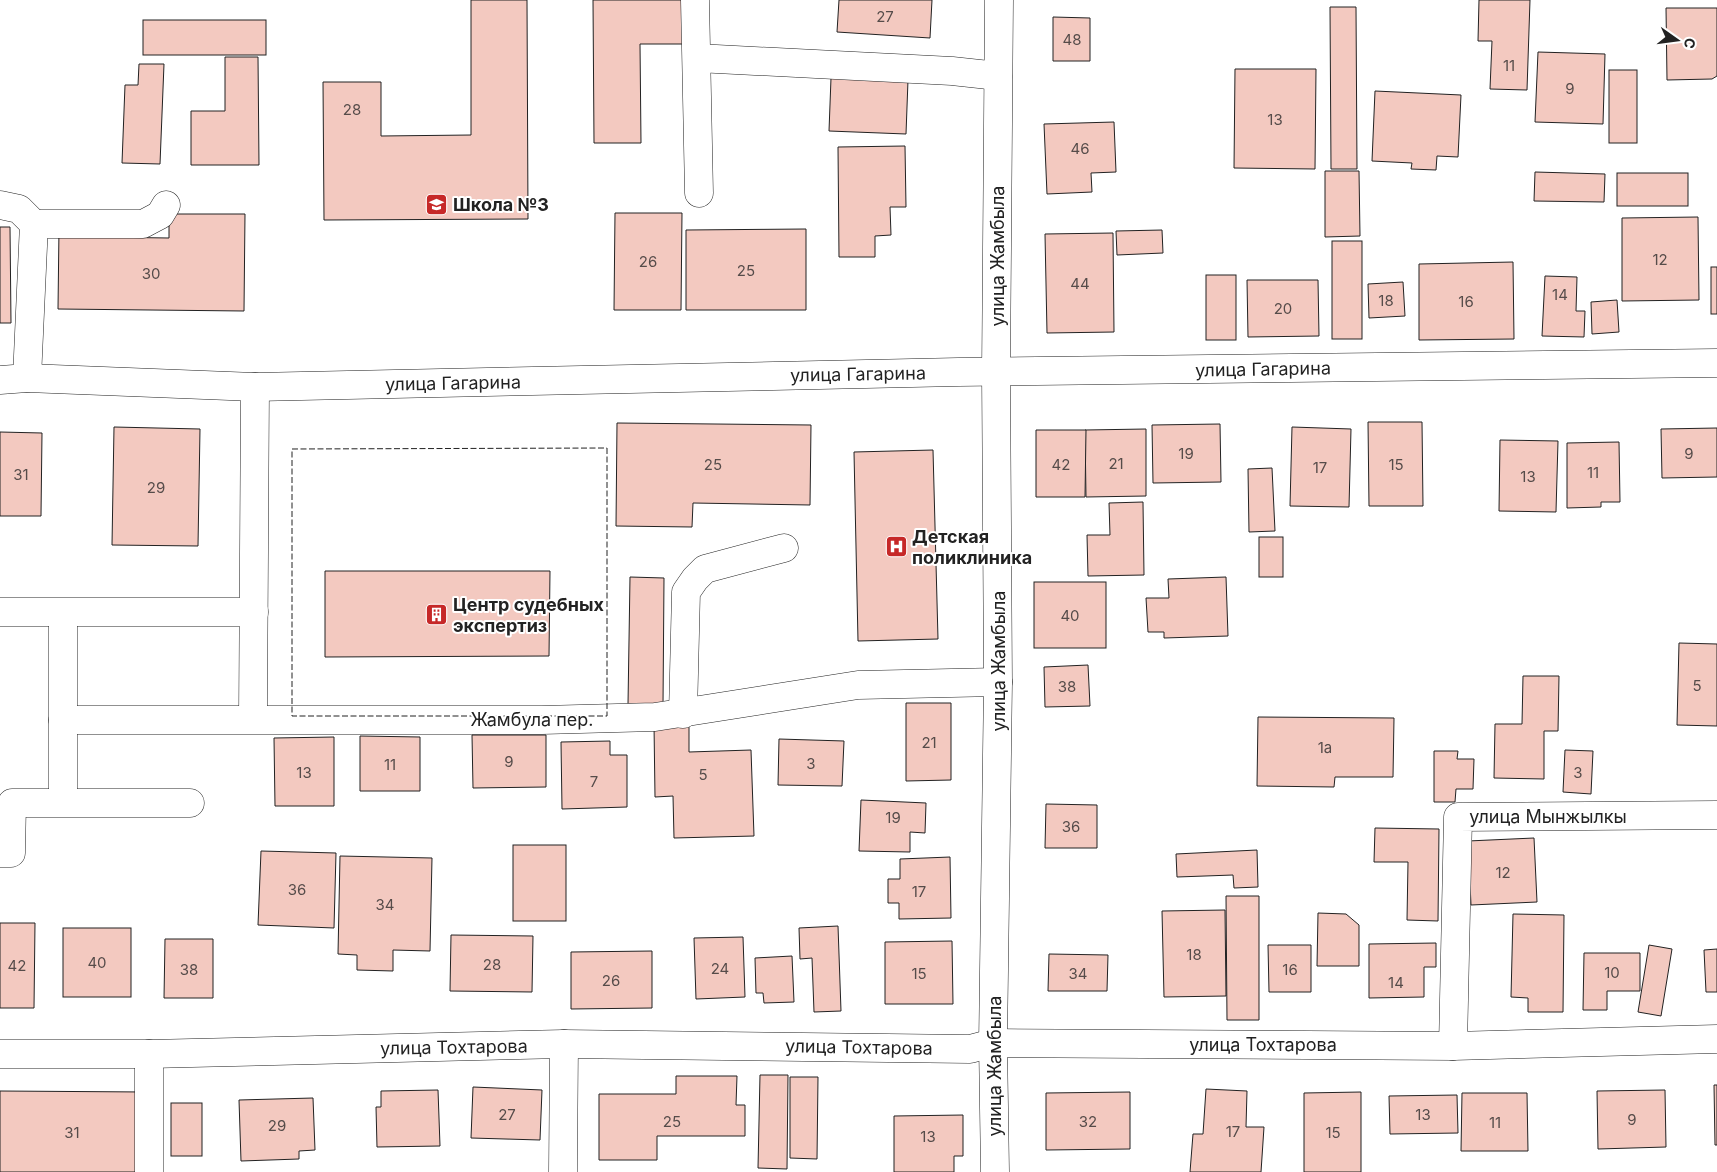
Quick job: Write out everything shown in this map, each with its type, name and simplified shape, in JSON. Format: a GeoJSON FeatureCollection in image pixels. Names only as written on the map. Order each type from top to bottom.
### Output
{"type":"FeatureCollection","features":[{"type":"Feature","properties":{"kind":"street"},"geometry":{"type":"LineString","coordinates":[[695,0],[699,193]]}},
{"type":"Feature","properties":{"kind":"street","name":"улица Жамбыла"},"geometry":{"type":"LineString","coordinates":[[995,1172],[993,1043],[998,682],[996,372],[999,0]]}},
{"type":"Feature","properties":{"kind":"street"},"geometry":{"type":"LineString","coordinates":[[697,58],[952,71],[998,76]]}},
{"type":"Feature","properties":{"kind":"street"},"geometry":{"type":"LineString","coordinates":[[0,205],[19,209],[34,224],[143,224],[160,216],[166,205]]}},
{"type":"Feature","properties":{"kind":"street"},"geometry":{"type":"LineString","coordinates":[[27,378],[34,224]]}},
{"type":"Feature","properties":{"kind":"street","name":"улица Гагарина"},"geometry":{"type":"LineString","coordinates":[[0,380],[27,378],[255,387],[996,372],[1717,363]]}},
{"type":"Feature","properties":{"kind":"street"},"geometry":{"type":"LineString","coordinates":[[253,718],[255,387]]}},
{"type":"Feature","properties":{"kind":"street"},"geometry":{"type":"LineString","coordinates":[[683,714],[686,592],[694,579],[705,569],[784,548]]}},
{"type":"Feature","properties":{"kind":"street"},"geometry":{"type":"LineString","coordinates":[[0,612],[254,612]]}},
{"type":"Feature","properties":{"kind":"street"},"geometry":{"type":"LineString","coordinates":[[63,613],[63,802]]}},
{"type":"Feature","properties":{"kind":"street","name":"Жамбула пер."},"geometry":{"type":"LineString","coordinates":[[64,720],[253,718],[542,720],[655,717],[858,685],[998,682]]}},
{"type":"Feature","properties":{"kind":"street"},"geometry":{"type":"LineString","coordinates":[[0,853],[12,854],[12,803],[190,804]]}},
{"type":"Feature","properties":{"kind":"street","name":"улица Мынжылкы"},"geometry":{"type":"LineString","coordinates":[[1453,1046],[1458,817],[1717,815]]}},
{"type":"Feature","properties":{"kind":"street","name":"улица Тохтарова"},"geometry":{"type":"LineString","coordinates":[[0,1054],[149,1054],[564,1044],[970,1049],[993,1043],[1453,1046],[1717,1040]]}},
{"type":"Feature","properties":{"kind":"street"},"geometry":{"type":"LineString","coordinates":[[563,1172],[564,1044]]}},
{"type":"Feature","properties":{"kind":"street"},"geometry":{"type":"LineString","coordinates":[[149,1054],[149,1172]]}},
{"type":"Feature","properties":{"kind":"building"},"geometry":{"type":"Polygon","coordinates":[[[471,0],[527,0],[528,219],[324,220],[323,82],[381,82],[381,136],[471,135],[471,0]]]}},
{"type":"Feature","properties":{"kind":"building"},"geometry":{"type":"Polygon","coordinates":[[[593,0],[685,0],[685,44],[640,44],[641,143],[594,143],[593,0]]]}},
{"type":"Feature","properties":{"kind":"building"},"geometry":{"type":"Polygon","coordinates":[[[839,0],[932,0],[930,38],[837,32],[839,0]]]}},
{"type":"Feature","properties":{"kind":"building"},"geometry":{"type":"Polygon","coordinates":[[[1479,0],[1530,0],[1527,90],[1490,89],[1492,41],[1478,41],[1479,0]]]}},
{"type":"Feature","properties":{"kind":"building"},"geometry":{"type":"Polygon","coordinates":[[[1330,7],[1356,7],[1357,169],[1331,169],[1330,7]]]}},
{"type":"Feature","properties":{"kind":"building"},"geometry":{"type":"Polygon","coordinates":[[[1666,8],[1717,8],[1717,76],[1712,79],[1667,80],[1666,8]]]}},
{"type":"Feature","properties":{"kind":"building"},"geometry":{"type":"Polygon","coordinates":[[[1053,17],[1090,18],[1090,61],[1053,61],[1053,17]]]}},
{"type":"Feature","properties":{"kind":"building"},"geometry":{"type":"Polygon","coordinates":[[[143,20],[266,20],[266,55],[143,55],[143,20]]]}},
{"type":"Feature","properties":{"kind":"building"},"geometry":{"type":"Polygon","coordinates":[[[1538,52],[1605,54],[1603,124],[1535,122],[1538,52]]]}},
{"type":"Feature","properties":{"kind":"building"},"geometry":{"type":"Polygon","coordinates":[[[225,57],[258,57],[259,165],[191,165],[191,111],[225,111],[225,57]]]}},
{"type":"Feature","properties":{"kind":"building"},"geometry":{"type":"Polygon","coordinates":[[[139,64],[164,64],[160,164],[122,163],[125,85],[138,85],[139,64]]]}},
{"type":"Feature","properties":{"kind":"building"},"geometry":{"type":"Polygon","coordinates":[[[1235,69],[1316,69],[1315,169],[1234,168],[1235,69]]]}},
{"type":"Feature","properties":{"kind":"building"},"geometry":{"type":"Polygon","coordinates":[[[1609,70],[1637,70],[1637,143],[1609,143],[1609,70]]]}},
{"type":"Feature","properties":{"kind":"building"},"geometry":{"type":"Polygon","coordinates":[[[831,78],[908,80],[906,134],[829,131],[831,78]]]}},
{"type":"Feature","properties":{"kind":"building"},"geometry":{"type":"Polygon","coordinates":[[[1375,91],[1461,95],[1458,157],[1437,156],[1436,170],[1411,169],[1412,163],[1372,161],[1375,91]]]}},
{"type":"Feature","properties":{"kind":"building"},"geometry":{"type":"Polygon","coordinates":[[[1114,122],[1116,172],[1091,173],[1092,192],[1047,194],[1044,124],[1114,122]]]}},
{"type":"Feature","properties":{"kind":"building"},"geometry":{"type":"Polygon","coordinates":[[[905,146],[906,207],[890,207],[891,235],[875,236],[875,257],[839,257],[838,147],[905,146]]]}},
{"type":"Feature","properties":{"kind":"building"},"geometry":{"type":"Polygon","coordinates":[[[1325,171],[1359,171],[1360,236],[1325,237],[1325,171]]]}},
{"type":"Feature","properties":{"kind":"building"},"geometry":{"type":"Polygon","coordinates":[[[1535,172],[1605,174],[1604,202],[1534,201],[1535,172]]]}},
{"type":"Feature","properties":{"kind":"building"},"geometry":{"type":"Polygon","coordinates":[[[1617,173],[1688,173],[1688,206],[1617,206],[1617,173]]]}},
{"type":"Feature","properties":{"kind":"building"},"geometry":{"type":"Polygon","coordinates":[[[615,213],[682,213],[681,310],[614,310],[615,213]]]}},
{"type":"Feature","properties":{"kind":"building"},"geometry":{"type":"Polygon","coordinates":[[[169,214],[245,214],[244,311],[58,309],[59,228],[97,237],[169,238],[169,214]]]}},
{"type":"Feature","properties":{"kind":"building"},"geometry":{"type":"Polygon","coordinates":[[[1698,217],[1699,300],[1622,301],[1622,218],[1698,217]]]}},
{"type":"Feature","properties":{"kind":"building"},"geometry":{"type":"Polygon","coordinates":[[[0,227],[10,227],[11,323],[0,323],[0,227]]]}},
{"type":"Feature","properties":{"kind":"building"},"geometry":{"type":"Polygon","coordinates":[[[806,229],[806,310],[686,310],[686,230],[806,229]]]}},
{"type":"Feature","properties":{"kind":"building"},"geometry":{"type":"Polygon","coordinates":[[[1162,230],[1163,253],[1117,255],[1116,231],[1162,230]]]}},
{"type":"Feature","properties":{"kind":"building"},"geometry":{"type":"Polygon","coordinates":[[[1113,233],[1114,332],[1047,333],[1045,234],[1113,233]]]}},
{"type":"Feature","properties":{"kind":"building"},"geometry":{"type":"Polygon","coordinates":[[[1332,241],[1362,241],[1362,339],[1332,339],[1332,241]]]}},
{"type":"Feature","properties":{"kind":"building"},"geometry":{"type":"Polygon","coordinates":[[[1513,262],[1514,339],[1419,340],[1419,264],[1513,262]]]}},
{"type":"Feature","properties":{"kind":"building"},"geometry":{"type":"Polygon","coordinates":[[[1711,267],[1717,267],[1717,314],[1711,314],[1711,267]]]}},
{"type":"Feature","properties":{"kind":"building"},"geometry":{"type":"Polygon","coordinates":[[[1206,275],[1236,275],[1236,340],[1206,340],[1206,275]]]}},
{"type":"Feature","properties":{"kind":"building"},"geometry":{"type":"Polygon","coordinates":[[[1545,276],[1577,277],[1576,311],[1585,311],[1584,337],[1542,336],[1545,276]]]}},
{"type":"Feature","properties":{"kind":"building"},"geometry":{"type":"Polygon","coordinates":[[[1247,280],[1318,280],[1319,336],[1248,337],[1247,280]]]}},
{"type":"Feature","properties":{"kind":"building"},"geometry":{"type":"Polygon","coordinates":[[[1403,282],[1405,316],[1369,318],[1368,284],[1403,282]]]}},
{"type":"Feature","properties":{"kind":"building"},"geometry":{"type":"Polygon","coordinates":[[[1617,300],[1619,332],[1592,334],[1591,302],[1617,300]]]}},
{"type":"Feature","properties":{"kind":"building"},"geometry":{"type":"Polygon","coordinates":[[[1368,422],[1422,422],[1423,506],[1369,506],[1368,422]]]}},
{"type":"Feature","properties":{"kind":"building"},"geometry":{"type":"Polygon","coordinates":[[[617,423],[811,425],[810,505],[693,503],[692,527],[616,526],[617,423]]]}},
{"type":"Feature","properties":{"kind":"building"},"geometry":{"type":"Polygon","coordinates":[[[1220,424],[1221,482],[1153,483],[1152,425],[1220,424]]]}},
{"type":"Feature","properties":{"kind":"building"},"geometry":{"type":"Polygon","coordinates":[[[114,427],[200,429],[198,546],[112,545],[114,427]]]}},
{"type":"Feature","properties":{"kind":"building"},"geometry":{"type":"Polygon","coordinates":[[[1292,427],[1351,429],[1349,507],[1290,506],[1292,427]]]}},
{"type":"Feature","properties":{"kind":"building"},"geometry":{"type":"Polygon","coordinates":[[[1717,428],[1717,477],[1662,478],[1661,429],[1717,428]]]}},
{"type":"Feature","properties":{"kind":"building"},"geometry":{"type":"Polygon","coordinates":[[[1146,429],[1146,496],[1086,497],[1085,430],[1146,429]]]}},
{"type":"Feature","properties":{"kind":"building"},"geometry":{"type":"Polygon","coordinates":[[[1036,430],[1086,430],[1085,497],[1036,497],[1036,430]]]}},
{"type":"Feature","properties":{"kind":"building"},"geometry":{"type":"Polygon","coordinates":[[[0,432],[42,433],[41,516],[0,516],[0,432]]]}},
{"type":"Feature","properties":{"kind":"building"},"geometry":{"type":"Polygon","coordinates":[[[1500,440],[1558,441],[1556,512],[1499,511],[1500,440]]]}},
{"type":"Feature","properties":{"kind":"building"},"geometry":{"type":"Polygon","coordinates":[[[1619,442],[1620,502],[1601,502],[1601,507],[1567,508],[1567,443],[1619,442]]]}},
{"type":"Feature","properties":{"kind":"building","name":"Детская поликлиника"},"geometry":{"type":"Polygon","coordinates":[[[933,450],[938,639],[858,641],[854,452],[933,450]]]}},
{"type":"Feature","properties":{"kind":"building"},"geometry":{"type":"Polygon","coordinates":[[[1272,468],[1275,531],[1249,532],[1248,469],[1272,468]]]}},
{"type":"Feature","properties":{"kind":"building"},"geometry":{"type":"Polygon","coordinates":[[[1143,502],[1144,575],[1088,576],[1087,535],[1110,535],[1109,503],[1143,502]]]}},
{"type":"Feature","properties":{"kind":"building"},"geometry":{"type":"Polygon","coordinates":[[[1259,537],[1283,537],[1283,577],[1259,577],[1259,537]]]}},
{"type":"Feature","properties":{"kind":"building","name":"Центр судебных экспертиз"},"geometry":{"type":"Polygon","coordinates":[[[325,571],[550,571],[549,656],[325,657],[325,571]]]}},
{"type":"Feature","properties":{"kind":"building"},"geometry":{"type":"Polygon","coordinates":[[[630,577],[664,578],[663,705],[628,704],[630,577]]]}},
{"type":"Feature","properties":{"kind":"building"},"geometry":{"type":"Polygon","coordinates":[[[1226,577],[1228,636],[1164,638],[1164,632],[1148,632],[1146,598],[1169,598],[1168,579],[1226,577]]]}},
{"type":"Feature","properties":{"kind":"building"},"geometry":{"type":"Polygon","coordinates":[[[1034,582],[1106,582],[1106,648],[1034,648],[1034,582]]]}},
{"type":"Feature","properties":{"kind":"building"},"geometry":{"type":"Polygon","coordinates":[[[1679,643],[1717,644],[1717,726],[1677,725],[1679,643]]]}},
{"type":"Feature","properties":{"kind":"building"},"geometry":{"type":"Polygon","coordinates":[[[1088,665],[1090,706],[1045,707],[1044,667],[1088,665]]]}},
{"type":"Feature","properties":{"kind":"building"},"geometry":{"type":"Polygon","coordinates":[[[1523,676],[1559,676],[1558,731],[1544,731],[1544,779],[1494,778],[1495,724],[1522,724],[1523,676]]]}},
{"type":"Feature","properties":{"kind":"building"},"geometry":{"type":"Polygon","coordinates":[[[906,703],[951,703],[951,780],[906,781],[906,703]]]}},
{"type":"Feature","properties":{"kind":"building"},"geometry":{"type":"Polygon","coordinates":[[[1258,717],[1394,718],[1393,777],[1335,777],[1334,787],[1257,786],[1258,717]]]}},
{"type":"Feature","properties":{"kind":"building"},"geometry":{"type":"Polygon","coordinates":[[[689,723],[689,752],[751,750],[754,836],[674,838],[673,796],[655,797],[654,724],[689,723]]]}},
{"type":"Feature","properties":{"kind":"building"},"geometry":{"type":"Polygon","coordinates":[[[472,735],[546,735],[546,787],[473,788],[472,735]]]}},
{"type":"Feature","properties":{"kind":"building"},"geometry":{"type":"Polygon","coordinates":[[[360,736],[420,737],[420,791],[360,791],[360,736]]]}},
{"type":"Feature","properties":{"kind":"building"},"geometry":{"type":"Polygon","coordinates":[[[334,737],[334,806],[275,806],[274,738],[334,737]]]}},
{"type":"Feature","properties":{"kind":"building"},"geometry":{"type":"Polygon","coordinates":[[[779,739],[844,741],[842,786],[778,785],[779,739]]]}},
{"type":"Feature","properties":{"kind":"building"},"geometry":{"type":"Polygon","coordinates":[[[610,741],[610,755],[627,755],[627,807],[562,809],[561,742],[610,741]]]}},
{"type":"Feature","properties":{"kind":"building"},"geometry":{"type":"Polygon","coordinates":[[[1565,750],[1593,751],[1591,794],[1563,792],[1565,750]]]}},
{"type":"Feature","properties":{"kind":"building"},"geometry":{"type":"Polygon","coordinates":[[[1434,751],[1458,751],[1457,759],[1474,759],[1473,789],[1456,789],[1455,802],[1434,802],[1434,751]]]}},
{"type":"Feature","properties":{"kind":"building"},"geometry":{"type":"Polygon","coordinates":[[[861,800],[926,803],[925,833],[910,832],[910,852],[859,851],[861,800]]]}},
{"type":"Feature","properties":{"kind":"building"},"geometry":{"type":"Polygon","coordinates":[[[1046,804],[1097,805],[1097,848],[1045,848],[1046,804]]]}},
{"type":"Feature","properties":{"kind":"building"},"geometry":{"type":"Polygon","coordinates":[[[1375,828],[1439,829],[1438,921],[1407,920],[1408,862],[1374,862],[1375,828]]]}},
{"type":"Feature","properties":{"kind":"building"},"geometry":{"type":"Polygon","coordinates":[[[1534,838],[1537,902],[1471,905],[1468,841],[1534,838]]]}},
{"type":"Feature","properties":{"kind":"building"},"geometry":{"type":"Polygon","coordinates":[[[513,845],[566,845],[566,921],[513,921],[513,845]]]}},
{"type":"Feature","properties":{"kind":"building"},"geometry":{"type":"Polygon","coordinates":[[[1257,850],[1258,887],[1234,888],[1233,875],[1177,877],[1176,854],[1257,850]]]}},
{"type":"Feature","properties":{"kind":"building"},"geometry":{"type":"Polygon","coordinates":[[[261,851],[336,853],[334,928],[258,925],[261,851]]]}},
{"type":"Feature","properties":{"kind":"building"},"geometry":{"type":"Polygon","coordinates":[[[340,856],[432,858],[430,951],[393,950],[393,971],[357,970],[357,955],[338,954],[340,856]]]}},
{"type":"Feature","properties":{"kind":"building"},"geometry":{"type":"Polygon","coordinates":[[[950,857],[951,918],[899,919],[899,903],[888,903],[888,879],[900,879],[900,859],[950,857]]]}},
{"type":"Feature","properties":{"kind":"building"},"geometry":{"type":"Polygon","coordinates":[[[1226,896],[1259,896],[1259,1020],[1227,1020],[1226,896]]]}},
{"type":"Feature","properties":{"kind":"building"},"geometry":{"type":"Polygon","coordinates":[[[1225,910],[1226,996],[1164,997],[1162,911],[1225,910]]]}},
{"type":"Feature","properties":{"kind":"building"},"geometry":{"type":"Polygon","coordinates":[[[1318,913],[1346,914],[1359,925],[1359,966],[1317,966],[1318,913]]]}},
{"type":"Feature","properties":{"kind":"building"},"geometry":{"type":"Polygon","coordinates":[[[1513,914],[1564,915],[1563,1012],[1528,1012],[1528,998],[1511,997],[1513,914]]]}},
{"type":"Feature","properties":{"kind":"building"},"geometry":{"type":"Polygon","coordinates":[[[0,923],[35,923],[34,1008],[0,1008],[0,923]]]}},
{"type":"Feature","properties":{"kind":"building"},"geometry":{"type":"Polygon","coordinates":[[[838,926],[841,1011],[814,1012],[812,958],[800,959],[799,928],[838,926]]]}},
{"type":"Feature","properties":{"kind":"building"},"geometry":{"type":"Polygon","coordinates":[[[63,928],[131,928],[131,997],[63,997],[63,928]]]}},
{"type":"Feature","properties":{"kind":"building"},"geometry":{"type":"Polygon","coordinates":[[[451,935],[533,936],[532,992],[450,991],[451,935]]]}},
{"type":"Feature","properties":{"kind":"building"},"geometry":{"type":"Polygon","coordinates":[[[743,937],[745,997],[696,999],[694,938],[743,937]]]}},
{"type":"Feature","properties":{"kind":"building"},"geometry":{"type":"Polygon","coordinates":[[[165,939],[213,939],[213,998],[164,998],[165,939]]]}},
{"type":"Feature","properties":{"kind":"building"},"geometry":{"type":"Polygon","coordinates":[[[952,941],[953,1004],[885,1004],[885,942],[952,941]]]}},
{"type":"Feature","properties":{"kind":"building"},"geometry":{"type":"Polygon","coordinates":[[[1436,943],[1436,967],[1424,967],[1424,997],[1369,998],[1369,944],[1436,943]]]}},
{"type":"Feature","properties":{"kind":"building"},"geometry":{"type":"Polygon","coordinates":[[[1268,945],[1311,945],[1311,992],[1269,992],[1268,945]]]}},
{"type":"Feature","properties":{"kind":"building"},"geometry":{"type":"Polygon","coordinates":[[[1649,945],[1672,949],[1661,1016],[1638,1012],[1649,945]]]}},
{"type":"Feature","properties":{"kind":"building"},"geometry":{"type":"Polygon","coordinates":[[[1717,949],[1717,992],[1706,992],[1704,950],[1717,949]]]}},
{"type":"Feature","properties":{"kind":"building"},"geometry":{"type":"Polygon","coordinates":[[[652,951],[652,1008],[571,1009],[571,952],[652,951]]]}},
{"type":"Feature","properties":{"kind":"building"},"geometry":{"type":"Polygon","coordinates":[[[1584,953],[1640,953],[1640,991],[1607,991],[1607,1010],[1583,1010],[1584,953]]]}},
{"type":"Feature","properties":{"kind":"building"},"geometry":{"type":"Polygon","coordinates":[[[1049,954],[1108,955],[1107,991],[1048,991],[1049,954]]]}},
{"type":"Feature","properties":{"kind":"building"},"geometry":{"type":"Polygon","coordinates":[[[792,956],[794,1002],[764,1003],[763,993],[756,993],[755,958],[792,956]]]}},
{"type":"Feature","properties":{"kind":"building"},"geometry":{"type":"Polygon","coordinates":[[[760,1075],[788,1075],[787,1169],[758,1168],[760,1075]]]}},
{"type":"Feature","properties":{"kind":"building"},"geometry":{"type":"Polygon","coordinates":[[[676,1076],[737,1076],[736,1105],[745,1105],[745,1136],[657,1136],[657,1160],[599,1160],[599,1094],[676,1094],[676,1076]]]}},
{"type":"Feature","properties":{"kind":"building"},"geometry":{"type":"Polygon","coordinates":[[[790,1077],[818,1077],[817,1159],[790,1158],[790,1077]]]}},
{"type":"Feature","properties":{"kind":"building"},"geometry":{"type":"Polygon","coordinates":[[[1714,1085],[1717,1085],[1717,1145],[1715,1145],[1714,1085]]]}},
{"type":"Feature","properties":{"kind":"building"},"geometry":{"type":"Polygon","coordinates":[[[473,1087],[542,1090],[540,1140],[471,1138],[473,1087]]]}},
{"type":"Feature","properties":{"kind":"building"},"geometry":{"type":"Polygon","coordinates":[[[1206,1089],[1247,1091],[1246,1127],[1264,1127],[1261,1172],[1190,1172],[1193,1134],[1203,1134],[1206,1089]]]}},
{"type":"Feature","properties":{"kind":"building"},"geometry":{"type":"Polygon","coordinates":[[[438,1090],[440,1146],[377,1147],[376,1107],[381,1107],[381,1091],[438,1090]]]}},
{"type":"Feature","properties":{"kind":"building"},"geometry":{"type":"Polygon","coordinates":[[[1665,1090],[1666,1147],[1598,1149],[1597,1091],[1665,1090]]]}},
{"type":"Feature","properties":{"kind":"building"},"geometry":{"type":"Polygon","coordinates":[[[0,1091],[145,1092],[145,1172],[0,1172],[0,1091]]]}},
{"type":"Feature","properties":{"kind":"building"},"geometry":{"type":"Polygon","coordinates":[[[1130,1092],[1130,1149],[1046,1150],[1046,1093],[1130,1092]]]}},
{"type":"Feature","properties":{"kind":"building"},"geometry":{"type":"Polygon","coordinates":[[[1361,1092],[1361,1172],[1304,1172],[1304,1093],[1361,1092]]]}},
{"type":"Feature","properties":{"kind":"building"},"geometry":{"type":"Polygon","coordinates":[[[1462,1093],[1527,1093],[1528,1151],[1461,1151],[1462,1093]]]}},
{"type":"Feature","properties":{"kind":"building"},"geometry":{"type":"Polygon","coordinates":[[[1457,1095],[1458,1133],[1390,1134],[1389,1096],[1457,1095]]]}},
{"type":"Feature","properties":{"kind":"building"},"geometry":{"type":"Polygon","coordinates":[[[313,1098],[315,1150],[299,1151],[299,1159],[241,1161],[239,1100],[313,1098]]]}},
{"type":"Feature","properties":{"kind":"building"},"geometry":{"type":"Polygon","coordinates":[[[171,1103],[202,1103],[202,1156],[171,1156],[171,1103]]]}},
{"type":"Feature","properties":{"kind":"building"},"geometry":{"type":"Polygon","coordinates":[[[963,1115],[963,1156],[954,1156],[954,1172],[894,1172],[894,1116],[963,1115]]]}},
{"type":"Feature","properties":{"kind":"fence"},"geometry":{"type":"LineString","coordinates":[[607,448],[607,716],[292,716],[292,449],[607,448]]}},
{"type":"Feature","properties":{"kind":"place","name":"Школа №3"},"geometry":{"type":"Point","coordinates":[437,204]}},
{"type":"Feature","properties":{"kind":"place","name":"Детская поликлиника"},"geometry":{"type":"Point","coordinates":[896,546]}},
{"type":"Feature","properties":{"kind":"place","name":"Центр судебных экспертиз"},"geometry":{"type":"Point","coordinates":[437,614]}}]}
